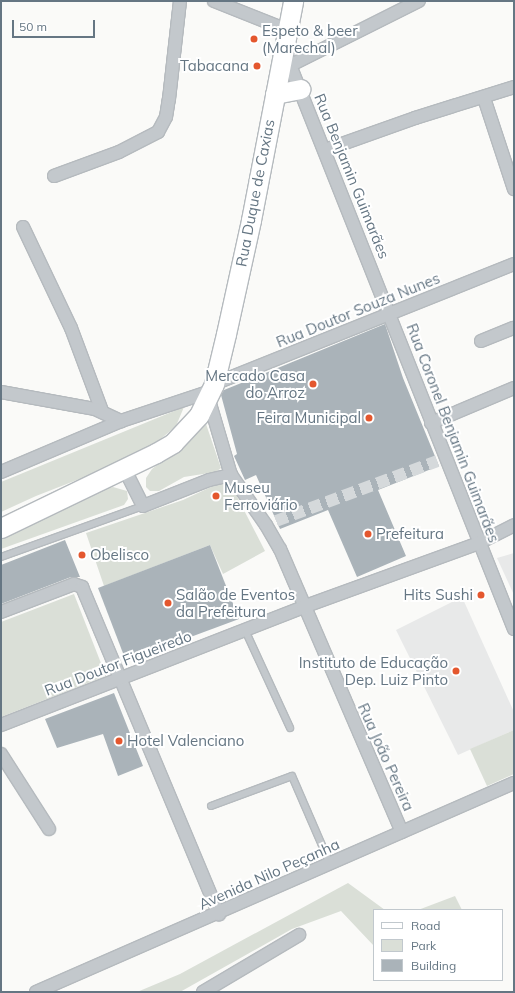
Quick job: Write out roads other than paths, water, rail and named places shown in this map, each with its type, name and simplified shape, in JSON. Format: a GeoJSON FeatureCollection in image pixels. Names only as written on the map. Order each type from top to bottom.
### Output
{"type":"FeatureCollection","features":[{"type":"Feature","properties":{"kind":"main road","name":"Rua Duque de Caxias"},"geometry":{"type":"LineString","coordinates":[[1,528],[125,470],[172,443],[191,427],[211,391],[251,220],[275,94],[287,57],[287,30],[293,1]]}},
{"type":"Feature","properties":{"kind":"main road"},"geometry":{"type":"LineString","coordinates":[[275,94],[301,89]]}},
{"type":"Feature","properties":{"kind":"street"},"geometry":{"type":"LineString","coordinates":[[54,176],[119,152],[158,132],[166,117],[180,1]]}},
{"type":"Feature","properties":{"kind":"street"},"geometry":{"type":"LineString","coordinates":[[214,1],[287,30]]}},
{"type":"Feature","properties":{"kind":"street"},"geometry":{"type":"LineString","coordinates":[[287,57],[419,1]]}},
{"type":"Feature","properties":{"kind":"street","name":"Rua Benjamin Guimarães"},"geometry":{"type":"LineString","coordinates":[[287,57],[390,315]]}},
{"type":"Feature","properties":{"kind":"street"},"geometry":{"type":"LineString","coordinates":[[325,150],[415,118],[514,88]]}},
{"type":"Feature","properties":{"kind":"street"},"geometry":{"type":"LineString","coordinates":[[484,98],[514,189]]}},
{"type":"Feature","properties":{"kind":"street"},"geometry":{"type":"LineString","coordinates":[[23,226],[70,328],[102,411]]}},
{"type":"Feature","properties":{"kind":"street","name":"Rua Doutor Souza Nunes"},"geometry":{"type":"LineString","coordinates":[[1,472],[121,421],[211,391],[514,264]]}},
{"type":"Feature","properties":{"kind":"street","name":"Rua Coronel Benjamin Guimarães"},"geometry":{"type":"LineString","coordinates":[[390,315],[431,423],[441,460],[514,629]]}},
{"type":"Feature","properties":{"kind":"street"},"geometry":{"type":"LineString","coordinates":[[481,342],[514,328]]}},
{"type":"Feature","properties":{"kind":"street"},"geometry":{"type":"LineString","coordinates":[[431,423],[514,388]]}},
{"type":"Feature","properties":{"kind":"street","name":"Rua João Pereira"},"geometry":{"type":"LineString","coordinates":[[211,391],[231,475],[271,523],[303,607],[402,832]]}},
{"type":"Feature","properties":{"kind":"street"},"geometry":{"type":"LineString","coordinates":[[1,392],[102,411],[121,421]]}},
{"type":"Feature","properties":{"kind":"street"},"geometry":{"type":"LineString","coordinates":[[125,470],[143,506],[209,480],[231,475]]}},
{"type":"Feature","properties":{"kind":"street","name":"Rua Doutor Figueiredo"},"geometry":{"type":"LineString","coordinates":[[1,725],[303,607],[478,543],[514,525]]}},
{"type":"Feature","properties":{"kind":"street"},"geometry":{"type":"LineString","coordinates":[[1,612],[74,584],[79,585],[219,914]]}},
{"type":"Feature","properties":{"kind":"street"},"geometry":{"type":"LineString","coordinates":[[1,754],[49,829]]}},
{"type":"Feature","properties":{"kind":"street","name":"Avenida Nilo Peçanha"},"geometry":{"type":"LineString","coordinates":[[36,992],[63,987],[219,914],[514,783]]}},
{"type":"Feature","properties":{"kind":"street"},"geometry":{"type":"LineString","coordinates":[[203,992],[299,935]]}},
{"type":"Feature","properties":{"kind":"lane"},"geometry":{"type":"LineString","coordinates":[[1,557],[143,506]]}},
{"type":"Feature","properties":{"kind":"lane"},"geometry":{"type":"LineString","coordinates":[[245,630],[290,728]]}},
{"type":"Feature","properties":{"kind":"lane"},"geometry":{"type":"LineString","coordinates":[[212,806],[292,776],[330,864]]}},
{"type":"Feature","properties":{"kind":"tunnel"},"geometry":{"type":"LineString","coordinates":[[276,521],[437,461]]}},
{"type":"Feature","properties":{"kind":"place","name":"Espeto & beer (Marechal)"},"geometry":{"type":"Point","coordinates":[254,39]}},
{"type":"Feature","properties":{"kind":"place","name":"Tabacana"},"geometry":{"type":"Point","coordinates":[257,66]}},
{"type":"Feature","properties":{"kind":"place","name":"Mercado Casa do Arroz"},"geometry":{"type":"Point","coordinates":[313,384]}},
{"type":"Feature","properties":{"kind":"place","name":"Feira Municipal"},"geometry":{"type":"Point","coordinates":[369,418]}},
{"type":"Feature","properties":{"kind":"place","name":"Museu Ferroviário"},"geometry":{"type":"Point","coordinates":[216,496]}},
{"type":"Feature","properties":{"kind":"place","name":"Prefeitura"},"geometry":{"type":"Point","coordinates":[368,534]}},
{"type":"Feature","properties":{"kind":"place","name":"Obelisco"},"geometry":{"type":"Point","coordinates":[82,555]}},
{"type":"Feature","properties":{"kind":"place","name":"Hits Sushi"},"geometry":{"type":"Point","coordinates":[481,595]}},
{"type":"Feature","properties":{"kind":"place","name":"Salão de Eventos da Prefeitura"},"geometry":{"type":"Point","coordinates":[168,603]}},
{"type":"Feature","properties":{"kind":"place","name":"Instituto de Educação Dep. Luiz Pinto"},"geometry":{"type":"Point","coordinates":[456,671]}},
{"type":"Feature","properties":{"kind":"place","name":"Hotel Valenciano"},"geometry":{"type":"Point","coordinates":[119,741]}}]}
